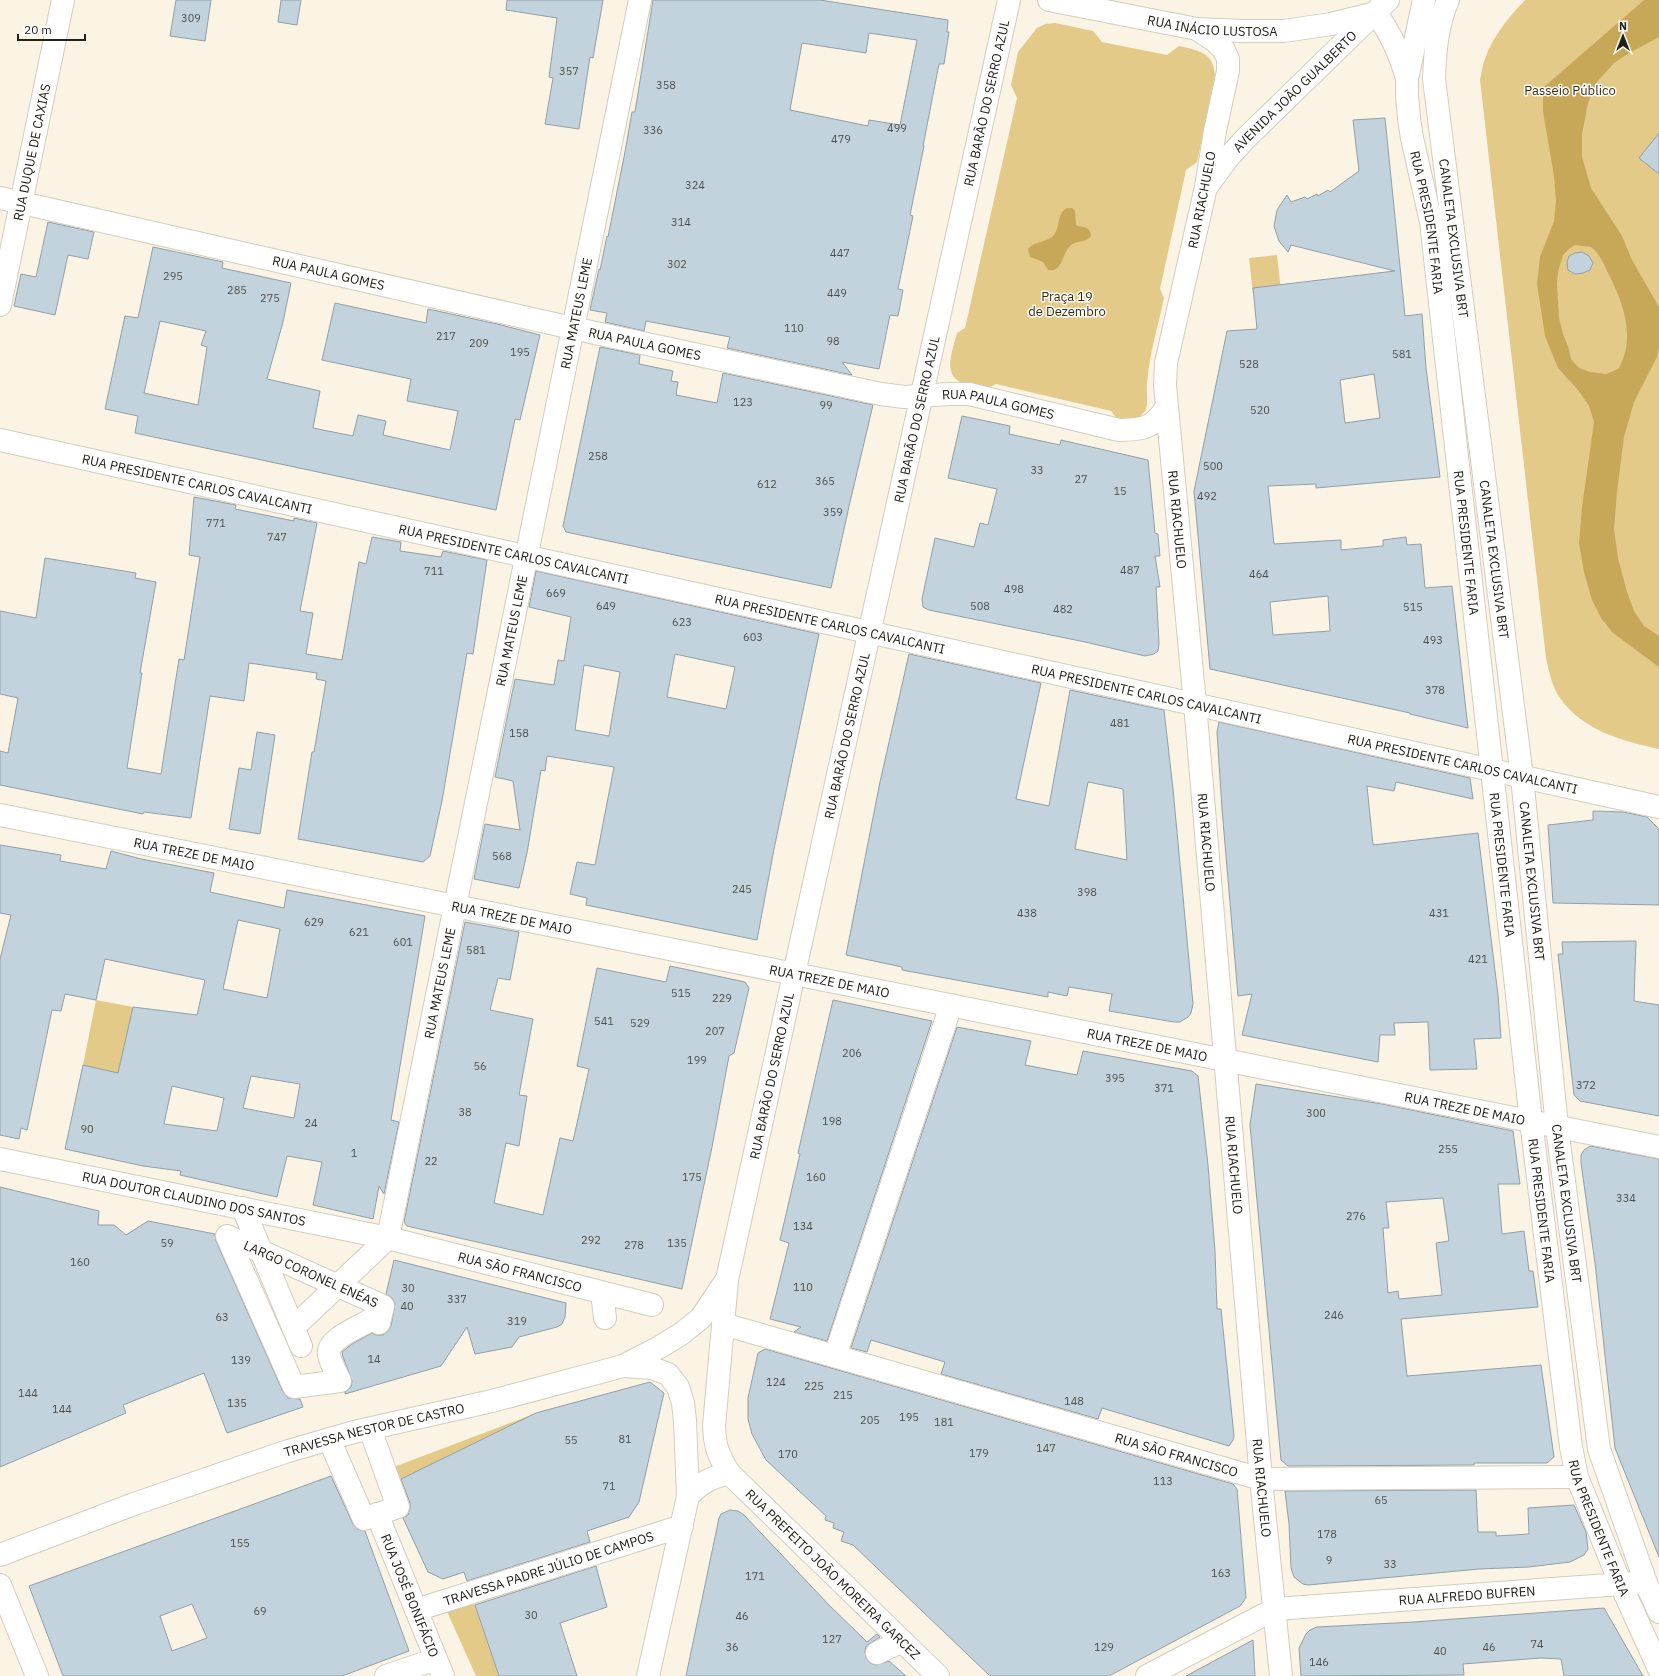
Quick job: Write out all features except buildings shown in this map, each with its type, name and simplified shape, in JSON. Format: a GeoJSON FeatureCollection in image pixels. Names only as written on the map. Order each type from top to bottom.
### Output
{"type":"FeatureCollection","features":[{"type":"Feature","properties":{"kind":"street","name":"RUA DUQUE DE CAXIAS"},"geometry":{"type":"LineString","coordinates":[[0,305],[63,0]]}},
{"type":"Feature","properties":{"kind":"street","name":"RUA MATEUS LEME"},"geometry":{"type":"LineString","coordinates":[[388,1238],[572,328],[640,0]]}},
{"type":"Feature","properties":{"kind":"street","name":"RUA BARÃO DO SERRO AZUL"},"geometry":{"type":"LineString","coordinates":[[729,1473],[719,1456],[715,1443],[714,1426],[727,1280],[1009,0]]}},
{"type":"Feature","properties":{"kind":"street","name":"RUA PRESIDENTE FARIA"},"geometry":{"type":"LineString","coordinates":[[1424,0],[1407,79],[1409,118],[1432,222],[1531,1122],[1571,1447],[1577,1477],[1621,1584],[1659,1669]]}},
{"type":"Feature","properties":{"kind":"street","name":"CANALETA EXCLUSIVA BRT"},"geometry":{"type":"LineString","coordinates":[[1448,0],[1443,11],[1435,50],[1434,79],[1522,777],[1557,1127],[1599,1448],[1653,1582],[1659,1612]]}},
{"type":"Feature","properties":{"kind":"street","name":"RUA INÁCIO LUSTOSA"},"geometry":{"type":"LineString","coordinates":[[1057,1],[1197,29],[1243,31],[1284,31],[1331,24],[1382,7]]}},
{"type":"Feature","properties":{"kind":"street"},"geometry":{"type":"LineString","coordinates":[[1382,7],[1388,31],[1399,52],[1407,79]]}},
{"type":"Feature","properties":{"kind":"street","name":"AVENIDA JOÃO GUALBERTO"},"geometry":{"type":"LineString","coordinates":[[1206,187],[1227,159],[1245,139],[1382,7]]}},
{"type":"Feature","properties":{"kind":"street","name":"RUA RIACHUELO"},"geometry":{"type":"LineString","coordinates":[[1197,29],[1215,41],[1224,50],[1228,59],[1228,71],[1215,131],[1206,187],[1166,363],[1166,408],[1194,704],[1261,1479],[1281,1676]]}},
{"type":"Feature","properties":{"kind":"street","name":"RUA PAULA GOMES"},"geometry":{"type":"LineString","coordinates":[[0,198],[572,328],[881,394],[904,397],[969,394],[1119,430],[1132,430],[1143,428],[1152,424],[1160,417],[1166,408]]}},
{"type":"Feature","properties":{"kind":"street","name":"RUA PRESIDENTE CARLOS CAVALCANTI"},"geometry":{"type":"LineString","coordinates":[[0,440],[1659,807]]}},
{"type":"Feature","properties":{"kind":"street","name":"RUA TREZE DE MAIO"},"geometry":{"type":"LineString","coordinates":[[0,815],[1659,1147]]}},
{"type":"Feature","properties":{"kind":"street"},"geometry":{"type":"LineString","coordinates":[[835,1356],[951,1005]]}},
{"type":"Feature","properties":{"kind":"street","name":"RUA DOUTOR CLAUDINO DOS SANTOS"},"geometry":{"type":"LineString","coordinates":[[0,1159],[388,1238]]}},
{"type":"Feature","properties":{"kind":"street"},"geometry":{"type":"LineString","coordinates":[[244,1208],[297,1337],[388,1238]]}},
{"type":"Feature","properties":{"kind":"street","name":"LARGO CORONEL ENÉAS"},"geometry":{"type":"LineString","coordinates":[[227,1236],[383,1306],[379,1322],[374,1318],[334,1340],[330,1346],[328,1354],[340,1381],[294,1387],[227,1236]]}},
{"type":"Feature","properties":{"kind":"street","name":"RUA SÃO FRANCISCO"},"geometry":{"type":"LineString","coordinates":[[388,1238],[652,1305]]}},
{"type":"Feature","properties":{"kind":"street","name":"TRAVESSA NESTOR DE CASTRO"},"geometry":{"type":"LineString","coordinates":[[0,1555],[134,1504],[242,1466],[329,1439],[492,1401],[623,1366],[681,1334],[701,1318],[727,1280]]}},
{"type":"Feature","properties":{"kind":"street"},"geometry":{"type":"LineString","coordinates":[[602,1293],[605,1318]]}},
{"type":"Feature","properties":{"kind":"street","name":"RUA SÃO FRANCISCO"},"geometry":{"type":"LineString","coordinates":[[723,1324],[1261,1479],[1577,1477]]}},
{"type":"Feature","properties":{"kind":"street"},"geometry":{"type":"LineString","coordinates":[[623,1366],[652,1368],[668,1374],[678,1387],[683,1403],[685,1421],[688,1496],[648,1676]]}},
{"type":"Feature","properties":{"kind":"street"},"geometry":{"type":"LineString","coordinates":[[329,1439],[364,1519],[398,1507],[370,1429]]}},
{"type":"Feature","properties":{"kind":"street"},"geometry":{"type":"LineString","coordinates":[[688,1496],[701,1484],[712,1477],[729,1473]]}},
{"type":"Feature","properties":{"kind":"street","name":"RUA PREFEITO JOÃO MOREIRA GARCEZ"},"geometry":{"type":"LineString","coordinates":[[729,1473],[938,1676]]}},
{"type":"Feature","properties":{"kind":"street","name":"RUA JOSÉ BONIFÁCIO"},"geometry":{"type":"LineString","coordinates":[[377,1514],[439,1667]]}},
{"type":"Feature","properties":{"kind":"street","name":"TRAVESSA PADRE JÚLIO DE CAMPOS"},"geometry":{"type":"LineString","coordinates":[[416,1610],[682,1526]]}},
{"type":"Feature","properties":{"kind":"street","name":"RUA ALFREDO BUFREN"},"geometry":{"type":"LineString","coordinates":[[1275,1609],[1653,1582]]}},
{"type":"Feature","properties":{"kind":"street"},"geometry":{"type":"LineString","coordinates":[[0,1585],[37,1676]]}},
{"type":"Feature","properties":{"kind":"street"},"geometry":{"type":"LineString","coordinates":[[1147,1676],[1275,1609]]}},
{"type":"Feature","properties":{"kind":"street"},"geometry":{"type":"LineString","coordinates":[[877,1652],[902,1641]]}},
{"type":"Feature","properties":{"kind":"street"},"geometry":{"type":"LineString","coordinates":[[386,1676],[439,1667]]}},
{"type":"Feature","properties":{"kind":"green space","name":"Passeio Público"},"geometry":{"type":"Polygon","coordinates":[[[1525,0],[1659,0],[1659,749],[1618,738],[1592,727],[1580,719],[1569,709],[1557,694],[1551,679],[1546,658],[1480,80],[1484,61],[1492,43],[1507,20],[1525,0]]]}},
{"type":"Feature","properties":{"kind":"green space","name":"Praça 19 de Dezembro"},"geometry":{"type":"Polygon","coordinates":[[[1055,23],[1093,31],[1102,42],[1167,55],[1179,46],[1195,50],[1206,55],[1213,65],[1215,73],[1215,82],[1197,162],[1186,170],[1160,289],[1164,298],[1150,362],[1146,408],[1139,417],[1132,420],[1117,419],[1111,411],[996,384],[987,388],[972,386],[962,383],[955,378],[950,366],[952,350],[957,333],[965,328],[1017,98],[1011,85],[1018,52],[1037,28],[1045,24],[1055,23]]]}},
{"type":"Feature","properties":{"kind":"green space"},"geometry":{"type":"Polygon","coordinates":[[[1277,255],[1281,291],[1253,294],[1249,258],[1277,255]]]}},
{"type":"Feature","properties":{"kind":"green space"},"geometry":{"type":"Polygon","coordinates":[[[96,1000],[133,1007],[110,1109],[109,1071],[83,1065],[96,1000]]]}},
{"type":"Feature","properties":{"kind":"green space"},"geometry":{"type":"Polygon","coordinates":[[[536,1413],[389,1485],[394,1467],[536,1413]]]}},
{"type":"Feature","properties":{"kind":"green space"},"geometry":{"type":"Polygon","coordinates":[[[472,1597],[499,1676],[476,1676],[445,1607],[472,1597]]]}},
{"type":"Feature","properties":{"kind":"shaded area"},"geometry":{"type":"Polygon","coordinates":[[[1644,0],[1659,0],[1659,37],[1614,63],[1597,82],[1588,103],[1582,134],[1582,157],[1591,188],[1622,236],[1632,260],[1659,307],[1659,347],[1657,357],[1634,402],[1624,437],[1614,529],[1618,558],[1627,592],[1634,611],[1644,626],[1659,636],[1659,667],[1613,633],[1601,618],[1592,600],[1584,572],[1579,543],[1582,507],[1594,422],[1589,406],[1578,390],[1558,368],[1545,336],[1537,284],[1540,257],[1554,221],[1556,201],[1554,176],[1543,112],[1544,87],[1644,0]],[[1575,245],[1563,255],[1558,272],[1557,284],[1559,318],[1571,359],[1579,368],[1590,372],[1606,374],[1619,368],[1624,356],[1627,344],[1626,320],[1623,308],[1613,284],[1601,259],[1591,247],[1575,245]]]}},
{"type":"Feature","properties":{"kind":"shaded area"},"geometry":{"type":"Polygon","coordinates":[[[1067,208],[1072,208],[1075,211],[1076,225],[1088,229],[1091,236],[1086,240],[1075,243],[1069,247],[1059,266],[1056,269],[1048,270],[1043,262],[1030,257],[1028,249],[1031,246],[1053,236],[1057,229],[1061,214],[1067,208]]]}}]}
